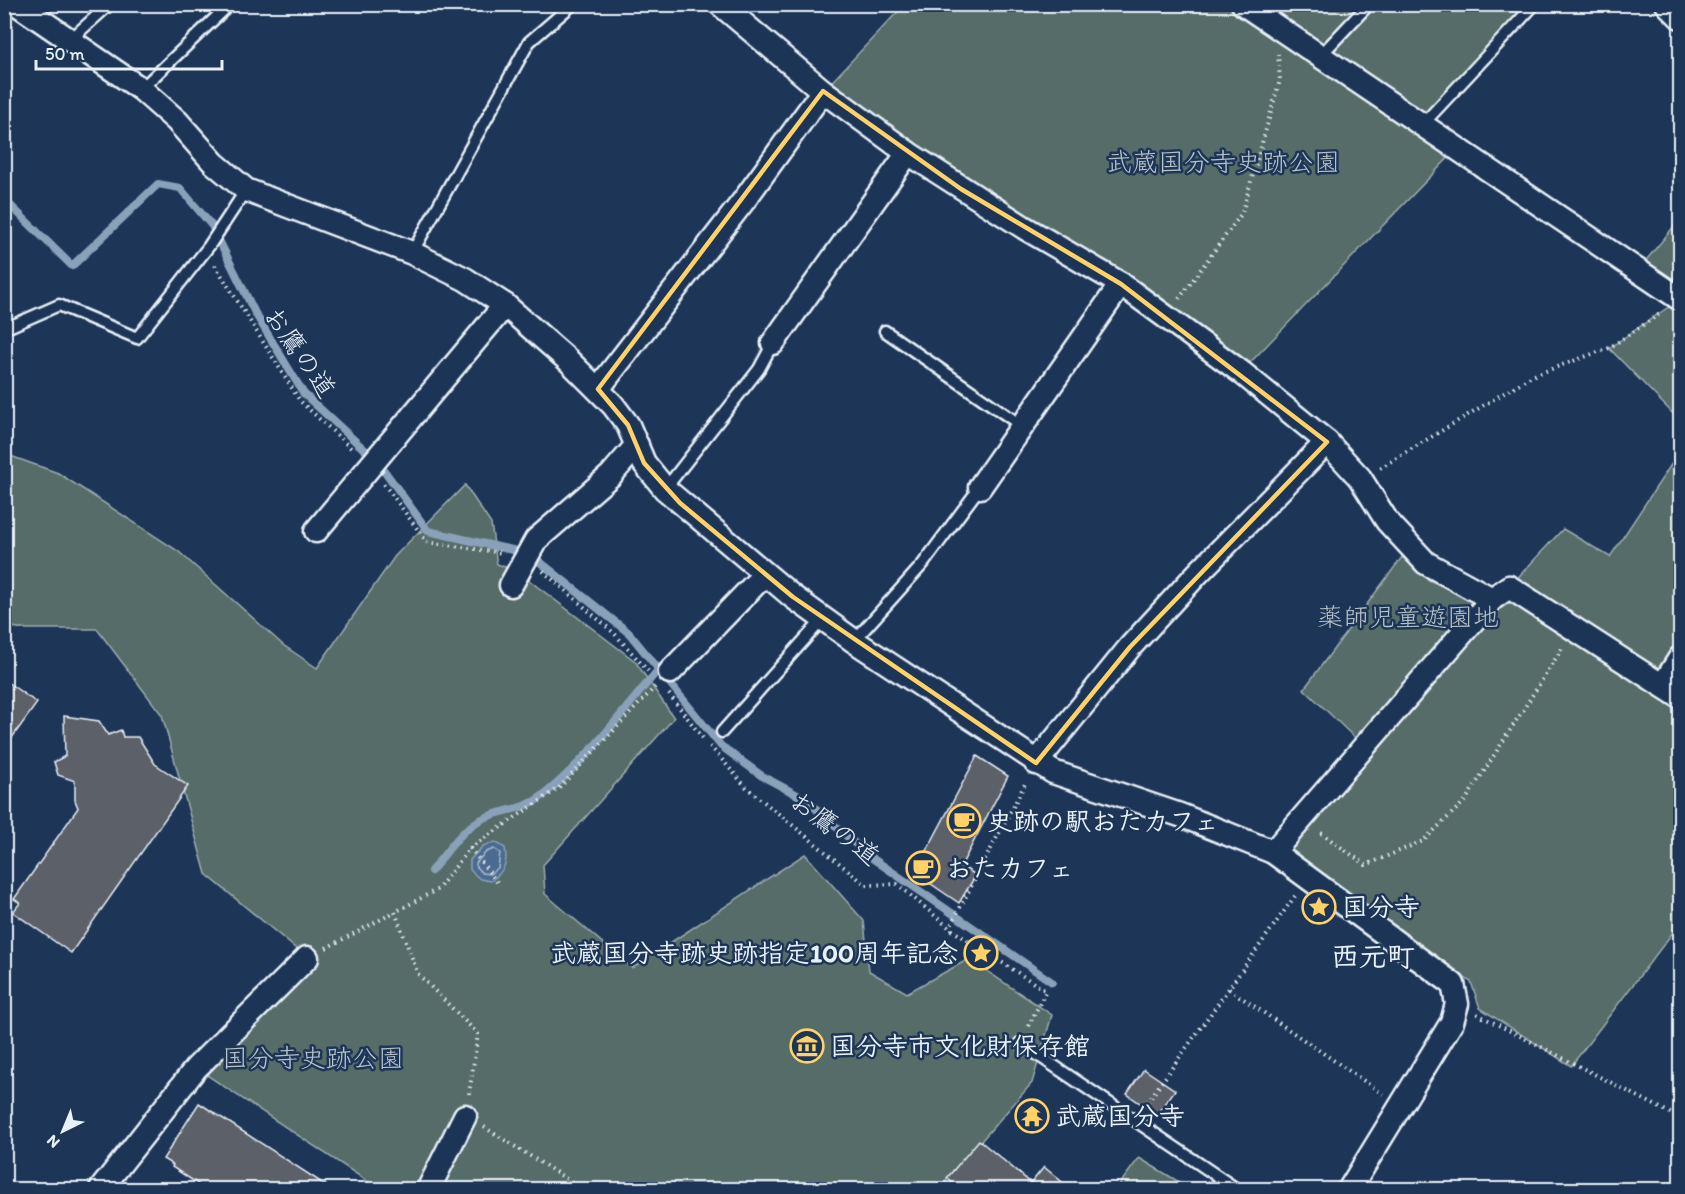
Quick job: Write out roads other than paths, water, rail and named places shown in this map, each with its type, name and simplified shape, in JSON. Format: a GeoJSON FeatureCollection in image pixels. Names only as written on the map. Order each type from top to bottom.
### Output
{"type":"FeatureCollection","features":[{"type":"Feature","properties":{"kind":"street"},"geometry":{"type":"LineString","coordinates":[[17,4],[141,89],[177,121],[214,164],[246,190],[412,253],[465,279],[505,305],[598,389],[628,425],[644,463],[665,489],[765,574],[823,619],[1036,763],[1053,772],[1180,815],[1273,852],[1453,984],[1457,1004],[1441,1042],[1349,1190]]}},
{"type":"Feature","properties":{"kind":"street"},"geometry":{"type":"LineString","coordinates":[[720,4],[823,91],[908,153],[1016,223],[1121,284],[1241,372],[1327,442],[1360,478],[1387,521],[1426,563],[1492,599]]}},
{"type":"Feature","properties":{"kind":"street"},"geometry":{"type":"LineString","coordinates":[[1243,4],[1680,299]]}},
{"type":"Feature","properties":{"kind":"street"},"geometry":{"type":"LineString","coordinates":[[1667,4],[1680,17]]}},
{"type":"Feature","properties":{"kind":"street"},"geometry":{"type":"LineString","coordinates":[[598,389],[745,199],[823,91]]}},
{"type":"Feature","properties":{"kind":"street"},"geometry":{"type":"LineString","coordinates":[[773,343],[908,153]]}},
{"type":"Feature","properties":{"kind":"street"},"geometry":{"type":"LineString","coordinates":[[980,488],[1121,284]]}},
{"type":"Feature","properties":{"kind":"street"},"geometry":{"type":"LineString","coordinates":[[316,531],[377,461],[505,305]]}},
{"type":"Feature","properties":{"kind":"street"},"geometry":{"type":"LineString","coordinates":[[1036,763],[1130,647],[1198,573],[1327,442]]}},
{"type":"Feature","properties":{"kind":"street"},"geometry":{"type":"LineString","coordinates":[[511,585],[531,548],[611,475],[637,446]]}},
{"type":"Feature","properties":{"kind":"street"},"geometry":{"type":"LineString","coordinates":[[665,682],[765,574]]}},
{"type":"Feature","properties":{"kind":"street"},"geometry":{"type":"LineString","coordinates":[[1273,852],[1492,599],[1509,587],[1672,691],[1680,658]]}},
{"type":"Feature","properties":{"kind":"street"},"geometry":{"type":"LineString","coordinates":[[99,1190],[196,1068],[307,958]]}},
{"type":"Feature","properties":{"kind":"street"},"geometry":{"type":"LineString","coordinates":[[428,1190],[465,1116]]}},
{"type":"Feature","properties":{"kind":"lane"},"geometry":{"type":"LineString","coordinates":[[71,39],[110,4]]}},
{"type":"Feature","properties":{"kind":"lane"},"geometry":{"type":"LineString","coordinates":[[141,89],[230,4]]}},
{"type":"Feature","properties":{"kind":"lane"},"geometry":{"type":"LineString","coordinates":[[412,253],[529,42],[573,4]]}},
{"type":"Feature","properties":{"kind":"lane"},"geometry":{"type":"LineString","coordinates":[[1320,56],[1369,4]]}},
{"type":"Feature","properties":{"kind":"lane"},"geometry":{"type":"LineString","coordinates":[[1422,125],[1535,4]]}},
{"type":"Feature","properties":{"kind":"lane"},"geometry":{"type":"LineString","coordinates":[[4,324],[11,327],[59,305],[137,338],[208,249],[246,190]]}},
{"type":"Feature","properties":{"kind":"lane"},"geometry":{"type":"LineString","coordinates":[[885,331],[1022,426]]}},
{"type":"Feature","properties":{"kind":"lane"},"geometry":{"type":"LineString","coordinates":[[665,489],[759,369],[773,343]]}},
{"type":"Feature","properties":{"kind":"lane"},"geometry":{"type":"LineString","coordinates":[[854,640],[923,564],[980,488]]}},
{"type":"Feature","properties":{"kind":"lane"},"geometry":{"type":"LineString","coordinates":[[722,732],[823,619]]}},
{"type":"Feature","properties":{"kind":"lane"},"geometry":{"type":"LineString","coordinates":[[1020,1043],[1238,1190]]}},
{"type":"Feature","properties":{"kind":"water"},"geometry":{"type":"Polygon","coordinates":[[[495,842],[505,848],[504,867],[491,881],[480,879],[470,870],[470,860],[483,846],[495,842]]]}},
{"type":"Feature","properties":{"kind":"waterway"},"geometry":{"type":"LineString","coordinates":[[4,199],[72,266],[158,184],[180,188],[212,226],[255,313],[304,394],[378,462],[428,531],[530,554],[629,633],[721,746],[762,776],[805,799],[869,856],[1052,982]]}},
{"type":"Feature","properties":{"kind":"waterway"},"geometry":{"type":"LineString","coordinates":[[431,871],[474,823],[534,802],[557,783],[603,736],[659,669]]}},
{"type":"Feature","properties":{"kind":"place","name":"史跡の駅おたカフェ"},"geometry":{"type":"Point","coordinates":[964,821]}},
{"type":"Feature","properties":{"kind":"place","name":"おたカフェ"},"geometry":{"type":"Point","coordinates":[923,868]}},
{"type":"Feature","properties":{"kind":"place","name":"国分寺"},"geometry":{"type":"Point","coordinates":[1319,907]}},
{"type":"Feature","properties":{"kind":"place","name":"武蔵国分寺跡史跡指定100周年記念"},"geometry":{"type":"Point","coordinates":[981,953]}},
{"type":"Feature","properties":{"kind":"place","name":"国分寺市文化財保存館"},"geometry":{"type":"Point","coordinates":[807,1046]}},
{"type":"Feature","properties":{"kind":"place","name":"武蔵国分寺"},"geometry":{"type":"Point","coordinates":[1032,1116]}},
{"type":"Feature","properties":{"kind":"district","name":"西元町"},"geometry":{"type":"Point","coordinates":[1373,956]}},
{"type":"Feature","properties":{"kind":"park label","name":"武蔵国分寺史跡公園"},"geometry":{"type":"Point","coordinates":[1223,162]}},
{"type":"Feature","properties":{"kind":"park label","name":"薬師児童遊園地"},"geometry":{"type":"Point","coordinates":[1408,617]}},
{"type":"Feature","properties":{"kind":"park label","name":"国分寺史跡公園"},"geometry":{"type":"Point","coordinates":[313,1058]}}]}
